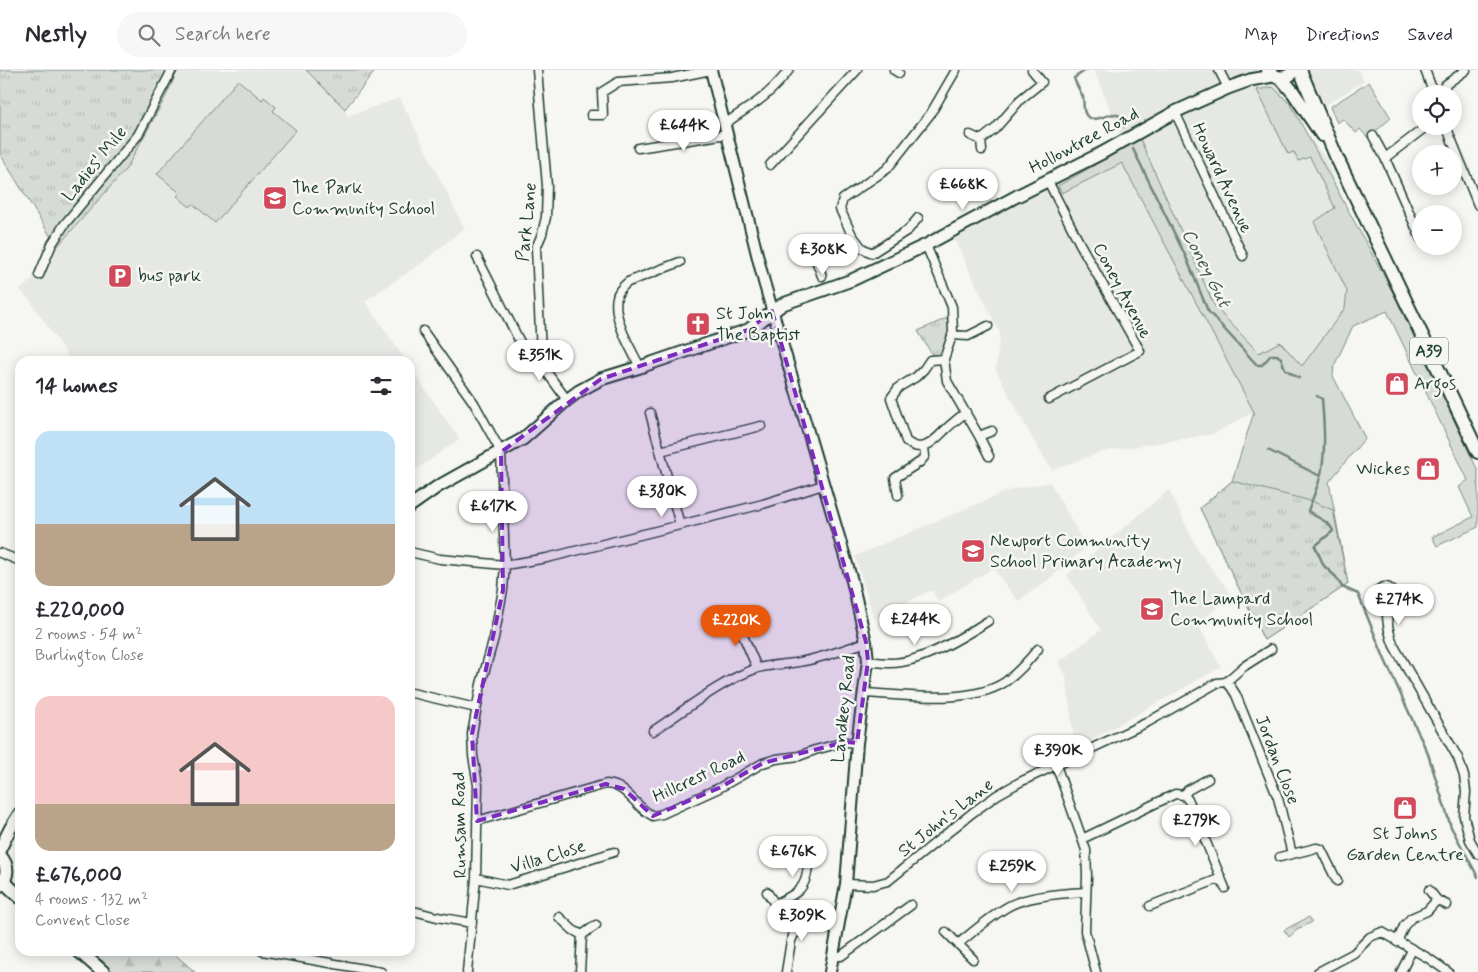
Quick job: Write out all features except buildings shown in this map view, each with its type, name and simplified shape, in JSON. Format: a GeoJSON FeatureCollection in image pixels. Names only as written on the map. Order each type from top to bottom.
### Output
{"type":"FeatureCollection","features":[{"type":"Feature","properties":{"kind":"main road"},"geometry":{"type":"LineString","coordinates":[[1250,80],[1258,70]]}},
{"type":"Feature","properties":{"kind":"main road"},"geometry":{"type":"LineString","coordinates":[[1274,75],[1291,75],[1296,70]]}},
{"type":"Feature","properties":{"kind":"main road","name":"A39"},"geometry":{"type":"LineString","coordinates":[[1300,70],[1336,156],[1478,452]]}},
{"type":"Feature","properties":{"kind":"main road","name":"Hollowtree Road"},"geometry":{"type":"LineString","coordinates":[[415,502],[437,486],[523,439],[567,400],[601,379],[640,368],[748,330],[783,304],[852,280],[926,245],[1016,196],[1102,153],[1175,112],[1228,88],[1250,80],[1274,75]]}},
{"type":"Feature","properties":{"kind":"main road","name":"A39"},"geometry":{"type":"LineString","coordinates":[[1274,75],[1293,92],[1336,156]]}},
{"type":"Feature","properties":{"kind":"main road"},"geometry":{"type":"LineString","coordinates":[[0,849],[15,821]]}},
{"type":"Feature","properties":{"kind":"main road"},"geometry":{"type":"LineString","coordinates":[[0,856],[6,863],[7,870],[2,883],[15,893]]}},
{"type":"Feature","properties":{"kind":"main road"},"geometry":{"type":"LineString","coordinates":[[85,956],[103,972]]}},
{"type":"Feature","properties":{"kind":"street","name":"Ladies' Mile"},"geometry":{"type":"LineString","coordinates":[[39,275],[52,244],[64,225],[138,135],[172,70]]}},
{"type":"Feature","properties":{"kind":"street","name":"Park Lane"},"geometry":{"type":"LineString","coordinates":[[537,70],[547,186],[546,217],[536,248],[541,353],[543,367],[567,400]]}},
{"type":"Feature","properties":{"kind":"street"},"geometry":{"type":"LineString","coordinates":[[591,115],[603,115],[602,92],[618,82],[672,78],[711,70]]}},
{"type":"Feature","properties":{"kind":"street","name":"Landkey Road"},"geometry":{"type":"LineString","coordinates":[[711,70],[772,311],[846,559],[866,642],[868,661],[857,742],[846,884],[830,972]]}},
{"type":"Feature","properties":{"kind":"street"},"geometry":{"type":"LineString","coordinates":[[638,148],[725,129],[732,118],[774,87],[789,70]]}},
{"type":"Feature","properties":{"kind":"street"},"geometry":{"type":"LineString","coordinates":[[770,165],[857,70]]}},
{"type":"Feature","properties":{"kind":"street"},"geometry":{"type":"LineString","coordinates":[[918,218],[908,230],[872,253],[862,248],[852,235],[840,209],[843,199],[888,169],[931,113],[956,70]]}},
{"type":"Feature","properties":{"kind":"street"},"geometry":{"type":"LineString","coordinates":[[981,140],[995,129],[1021,99],[1044,85],[1032,70]]}},
{"type":"Feature","properties":{"kind":"street"},"geometry":{"type":"LineString","coordinates":[[1219,70],[1228,88]]}},
{"type":"Feature","properties":{"kind":"street"},"geometry":{"type":"LineString","coordinates":[[1425,70],[1430,85]]}},
{"type":"Feature","properties":{"kind":"street"},"geometry":{"type":"LineString","coordinates":[[1429,82],[1445,85],[1466,70]]}},
{"type":"Feature","properties":{"kind":"street","name":"Howard Avenue"},"geometry":{"type":"LineString","coordinates":[[1175,112],[1243,256]]}},
{"type":"Feature","properties":{"kind":"street"},"geometry":{"type":"LineString","coordinates":[[970,135],[981,140]]}},
{"type":"Feature","properties":{"kind":"street"},"geometry":{"type":"LineString","coordinates":[[1385,158],[1415,135]]}},
{"type":"Feature","properties":{"kind":"street"},"geometry":{"type":"LineString","coordinates":[[1450,135],[1478,205]]}},
{"type":"Feature","properties":{"kind":"street"},"geometry":{"type":"LineString","coordinates":[[1373,136],[1412,219]]}},
{"type":"Feature","properties":{"kind":"street"},"geometry":{"type":"LineString","coordinates":[[981,140],[982,150]]}},
{"type":"Feature","properties":{"kind":"street","name":"Coney Avenue"},"geometry":{"type":"LineString","coordinates":[[1048,181],[1080,244],[1140,351],[1049,399]]}},
{"type":"Feature","properties":{"kind":"street"},"geometry":{"type":"LineString","coordinates":[[822,276],[817,263],[852,235]]}},
{"type":"Feature","properties":{"kind":"street"},"geometry":{"type":"LineString","coordinates":[[926,245],[952,308],[952,335],[944,359],[947,381],[989,456]]}},
{"type":"Feature","properties":{"kind":"street"},"geometry":{"type":"LineString","coordinates":[[477,257],[525,352],[541,353]]}},
{"type":"Feature","properties":{"kind":"street"},"geometry":{"type":"LineString","coordinates":[[640,368],[620,321],[616,308],[617,296],[621,288],[628,282],[680,262]]}},
{"type":"Feature","properties":{"kind":"street"},"geometry":{"type":"LineString","coordinates":[[952,335],[968,336],[988,326]]}},
{"type":"Feature","properties":{"kind":"street"},"geometry":{"type":"LineString","coordinates":[[423,331],[474,403],[501,452]]}},
{"type":"Feature","properties":{"kind":"street"},"geometry":{"type":"LineString","coordinates":[[944,359],[930,360],[916,377],[899,387],[891,398],[906,441],[917,447],[924,447],[935,441],[966,412]]}},
{"type":"Feature","properties":{"kind":"street"},"geometry":{"type":"LineString","coordinates":[[650,413],[680,526]]}},
{"type":"Feature","properties":{"kind":"street"},"geometry":{"type":"LineString","coordinates":[[660,451],[761,426]]}},
{"type":"Feature","properties":{"kind":"street"},"geometry":{"type":"LineString","coordinates":[[979,436],[984,436],[992,431]]}},
{"type":"Feature","properties":{"kind":"street"},"geometry":{"type":"LineString","coordinates":[[898,495],[895,478],[920,462],[925,456],[924,447]]}},
{"type":"Feature","properties":{"kind":"street","name":"Rumsam Road"},"geometry":{"type":"LineString","coordinates":[[467,972],[476,878],[478,785],[473,756],[472,734],[476,708],[498,616],[505,565],[501,452]]}},
{"type":"Feature","properties":{"kind":"street"},"geometry":{"type":"LineString","coordinates":[[415,553],[440,558],[505,565],[547,558],[680,526],[763,504],[823,485]]}},
{"type":"Feature","properties":{"kind":"street"},"geometry":{"type":"LineString","coordinates":[[0,554],[15,559]]}},
{"type":"Feature","properties":{"kind":"street"},"geometry":{"type":"LineString","coordinates":[[1387,604],[1388,633],[1458,758],[1464,776],[1466,792],[1464,817],[1470,840],[1478,854]]}},
{"type":"Feature","properties":{"kind":"street"},"geometry":{"type":"LineString","coordinates":[[735,617],[757,668]]}},
{"type":"Feature","properties":{"kind":"street"},"geometry":{"type":"LineString","coordinates":[[868,661],[892,664],[910,661],[963,637],[988,621]]}},
{"type":"Feature","properties":{"kind":"street"},"geometry":{"type":"LineString","coordinates":[[654,731],[727,682],[757,668],[804,662],[866,642]]}},
{"type":"Feature","properties":{"kind":"street"},"geometry":{"type":"LineString","coordinates":[[864,693],[955,696],[989,690],[1005,682],[1038,649]]}},
{"type":"Feature","properties":{"kind":"street","name":"St John's Lane"},"geometry":{"type":"LineString","coordinates":[[846,884],[873,885],[888,881],[972,813],[1020,782],[1148,722],[1216,683],[1226,682],[1271,649]]}},
{"type":"Feature","properties":{"kind":"street","name":"Jordan Close"},"geometry":{"type":"LineString","coordinates":[[1226,682],[1236,695],[1278,798],[1292,854]]}},
{"type":"Feature","properties":{"kind":"street"},"geometry":{"type":"LineString","coordinates":[[415,694],[476,708]]}},
{"type":"Feature","properties":{"kind":"street","name":"Hillcrest Road"},"geometry":{"type":"LineString","coordinates":[[477,821],[606,784],[616,785],[624,789],[639,807],[653,816],[719,788],[763,763],[799,756],[845,742],[857,742]]}},
{"type":"Feature","properties":{"kind":"street"},"geometry":{"type":"LineString","coordinates":[[1056,765],[1086,850],[1084,931],[1096,972]]}},
{"type":"Feature","properties":{"kind":"street"},"geometry":{"type":"LineString","coordinates":[[1184,795],[1188,790],[1208,779]]}},
{"type":"Feature","properties":{"kind":"street"},"geometry":{"type":"LineString","coordinates":[[1082,839],[1175,794],[1184,795],[1189,801],[1225,888]]}},
{"type":"Feature","properties":{"kind":"street"},"geometry":{"type":"LineString","coordinates":[[776,904],[787,899],[801,888],[807,874],[806,855],[803,849],[792,845]]}},
{"type":"Feature","properties":{"kind":"street"},"geometry":{"type":"LineString","coordinates":[[806,855],[819,846]]}},
{"type":"Feature","properties":{"kind":"street","name":"Villa Close"},"geometry":{"type":"LineString","coordinates":[[597,847],[600,856]]}},
{"type":"Feature","properties":{"kind":"street"},"geometry":{"type":"LineString","coordinates":[[1280,857],[1316,848],[1321,849],[1337,881]]}},
{"type":"Feature","properties":{"kind":"street","name":"Villa Close"},"geometry":{"type":"LineString","coordinates":[[476,878],[508,885],[614,852]]}},
{"type":"Feature","properties":{"kind":"street"},"geometry":{"type":"LineString","coordinates":[[1150,906],[1221,878]]}},
{"type":"Feature","properties":{"kind":"street"},"geometry":{"type":"LineString","coordinates":[[1429,890],[1437,900],[1447,905]]}},
{"type":"Feature","properties":{"kind":"street"},"geometry":{"type":"LineString","coordinates":[[767,892],[794,934]]}},
{"type":"Feature","properties":{"kind":"street"},"geometry":{"type":"LineString","coordinates":[[958,944],[1009,906],[1022,901],[1058,894],[1086,892]]}},
{"type":"Feature","properties":{"kind":"street"},"geometry":{"type":"LineString","coordinates":[[1397,942],[1404,926],[1411,918],[1426,911],[1437,900]]}},
{"type":"Feature","properties":{"kind":"street"},"geometry":{"type":"LineString","coordinates":[[832,956],[841,956],[911,905]]}},
{"type":"Feature","properties":{"kind":"street"},"geometry":{"type":"LineString","coordinates":[[415,911],[472,923]]}},
{"type":"Feature","properties":{"kind":"street"},"geometry":{"type":"LineString","coordinates":[[559,918],[582,935]]}},
{"type":"Feature","properties":{"kind":"street"},"geometry":{"type":"LineString","coordinates":[[582,935],[596,925]]}},
{"type":"Feature","properties":{"kind":"street"},"geometry":{"type":"LineString","coordinates":[[786,972],[794,934],[810,926],[837,930]]}},
{"type":"Feature","properties":{"kind":"street"},"geometry":{"type":"LineString","coordinates":[[946,932],[973,959]]}},
{"type":"Feature","properties":{"kind":"street"},"geometry":{"type":"LineString","coordinates":[[1318,972],[1354,953],[1370,937],[1382,932],[1428,958],[1448,972]]}},
{"type":"Feature","properties":{"kind":"street"},"geometry":{"type":"LineString","coordinates":[[580,972],[582,935]]}},
{"type":"Feature","properties":{"kind":"street"},"geometry":{"type":"LineString","coordinates":[[1401,972],[1412,950]]}},
{"type":"Feature","properties":{"kind":"street"},"geometry":{"type":"LineString","coordinates":[[285,956],[345,969],[381,972]]}},
{"type":"Feature","properties":{"kind":"highlighted area"},"geometry":{"type":"Polygon","coordinates":[[[772,311],[866,642],[868,661],[857,743],[845,742],[763,763],[719,788],[653,816],[624,789],[606,784],[477,821],[472,734],[503,590],[501,452],[601,379],[748,330],[772,311]]]}},
{"type":"Feature","properties":{"kind":"shaded area","name":"The Park Community School"},"geometry":{"type":"Polygon","coordinates":[[[178,70],[306,70],[345,109],[347,116],[400,98],[464,228],[422,263],[365,301],[403,356],[68,356],[29,299],[20,290],[51,263],[57,247],[126,169],[165,98],[178,70]]]}},
{"type":"Feature","properties":{"kind":"shaded area"},"geometry":{"type":"Polygon","coordinates":[[[1094,70],[1359,70],[1364,81],[1327,104],[1301,125],[1326,159],[1342,196],[1349,231],[1350,266],[1345,308],[1318,361],[1254,412],[1213,434],[1101,452],[1052,470],[1031,436],[996,370],[1000,333],[954,239],[1017,196],[1123,141],[1094,70]]]}},
{"type":"Feature","properties":{"kind":"shaded area"},"geometry":{"type":"Polygon","coordinates":[[[415,374],[459,439],[415,470],[415,374]]]}},
{"type":"Feature","properties":{"kind":"shaded area","name":"Newport Community School Primary Academy"},"geometry":{"type":"Polygon","coordinates":[[[1050,482],[1086,547],[1047,581],[1018,601],[993,568],[938,602],[933,591],[929,591],[874,619],[855,556],[1010,490],[1050,482]]]}},
{"type":"Feature","properties":{"kind":"shaded area","name":"The Lampard Community School"},"geometry":{"type":"Polygon","coordinates":[[[1169,490],[1199,552],[1231,594],[1198,625],[1221,667],[1075,749],[1066,675],[1059,662],[1101,630],[1067,575],[1169,490]]]}},
{"type":"Feature","properties":{"kind":"green space"},"geometry":{"type":"Polygon","coordinates":[[[0,70],[178,70],[165,98],[126,169],[57,247],[0,154],[0,70]]]}},
{"type":"Feature","properties":{"kind":"green space"},"geometry":{"type":"Polygon","coordinates":[[[306,70],[376,70],[345,109],[306,70]]]}},
{"type":"Feature","properties":{"kind":"green space"},"geometry":{"type":"Polygon","coordinates":[[[238,80],[262,100],[264,97],[276,107],[273,111],[296,130],[215,223],[193,204],[190,207],[177,196],[180,193],[157,174],[238,80]]]}},
{"type":"Feature","properties":{"kind":"green space"},"geometry":{"type":"Polygon","coordinates":[[[1369,82],[1391,118],[1368,138],[1360,129],[1356,133],[1343,119],[1337,123],[1330,107],[1369,82]]]}},
{"type":"Feature","properties":{"kind":"green space"},"geometry":{"type":"Polygon","coordinates":[[[1273,87],[1291,105],[1397,300],[1478,471],[1478,527],[1437,546],[1432,537],[1473,517],[1459,487],[1468,480],[1387,311],[1353,326],[1334,366],[1333,376],[1365,438],[1329,482],[1348,584],[1264,640],[1200,508],[1232,481],[1254,412],[1122,163],[1062,193],[1058,186],[1140,139],[1215,307],[1259,353],[1280,342],[1302,366],[1345,308],[1347,291],[1314,222],[1335,208],[1310,157],[1298,161],[1294,152],[1288,154],[1257,90],[1273,87]]]}},
{"type":"Feature","properties":{"kind":"green space"},"geometry":{"type":"Polygon","coordinates":[[[947,318],[949,333],[941,355],[934,358],[918,331],[947,318]]]}},
{"type":"Feature","properties":{"kind":"green space"},"geometry":{"type":"Polygon","coordinates":[[[1232,481],[1311,501],[1333,510],[1348,584],[1264,640],[1200,508],[1232,481]]]}},
{"type":"Feature","properties":{"kind":"green space"},"geometry":{"type":"Polygon","coordinates":[[[1309,917],[1312,922],[1289,937],[1284,930],[1309,917]]]}},
{"type":"Feature","properties":{"kind":"green space"},"geometry":{"type":"Polygon","coordinates":[[[96,956],[177,956],[195,972],[114,972],[96,956]]]}},
{"type":"Feature","properties":{"kind":"waterway","name":"Coney Gut"},"geometry":{"type":"LineString","coordinates":[[1086,70],[1074,78],[1083,97],[1084,111],[1087,117],[1094,119],[1114,114],[1120,116],[1124,127]]}},
{"type":"Feature","properties":{"kind":"waterway","name":"Coney Gut"},"geometry":{"type":"LineString","coordinates":[[1133,149],[1186,257],[1208,311],[1257,365],[1262,365],[1271,355],[1277,355],[1281,358],[1285,369],[1299,378]]}},
{"type":"Feature","properties":{"kind":"waterway"},"geometry":{"type":"LineString","coordinates":[[1317,396],[1322,399],[1324,455],[1320,479],[1308,511],[1326,522],[1333,531],[1315,546],[1324,566],[1336,577],[1342,587],[1358,594],[1385,660],[1428,754],[1451,827],[1478,877]]}},
{"type":"Feature","properties":{"kind":"waterway"},"geometry":{"type":"LineString","coordinates":[[1268,450],[1320,476]]}},
{"type":"Feature","properties":{"kind":"place","name":"The Park Community School"},"geometry":{"type":"Point","coordinates":[275,198]}},
{"type":"Feature","properties":{"kind":"place","name":"bus park"},"geometry":{"type":"Point","coordinates":[120,276]}},
{"type":"Feature","properties":{"kind":"place","name":"St John The Baptist"},"geometry":{"type":"Point","coordinates":[698,324]}},
{"type":"Feature","properties":{"kind":"place","name":"Argos"},"geometry":{"type":"Point","coordinates":[1397,384]}},
{"type":"Feature","properties":{"kind":"place","name":"Wickes"},"geometry":{"type":"Point","coordinates":[1428,469]}},
{"type":"Feature","properties":{"kind":"place","name":"Newport Community School Primary Academy"},"geometry":{"type":"Point","coordinates":[973,551]}},
{"type":"Feature","properties":{"kind":"place","name":"The Lampard Community School"},"geometry":{"type":"Point","coordinates":[1152,609]}},
{"type":"Feature","properties":{"kind":"place","name":"St Johns Garden Centre"},"geometry":{"type":"Point","coordinates":[1405,808]}}]}
